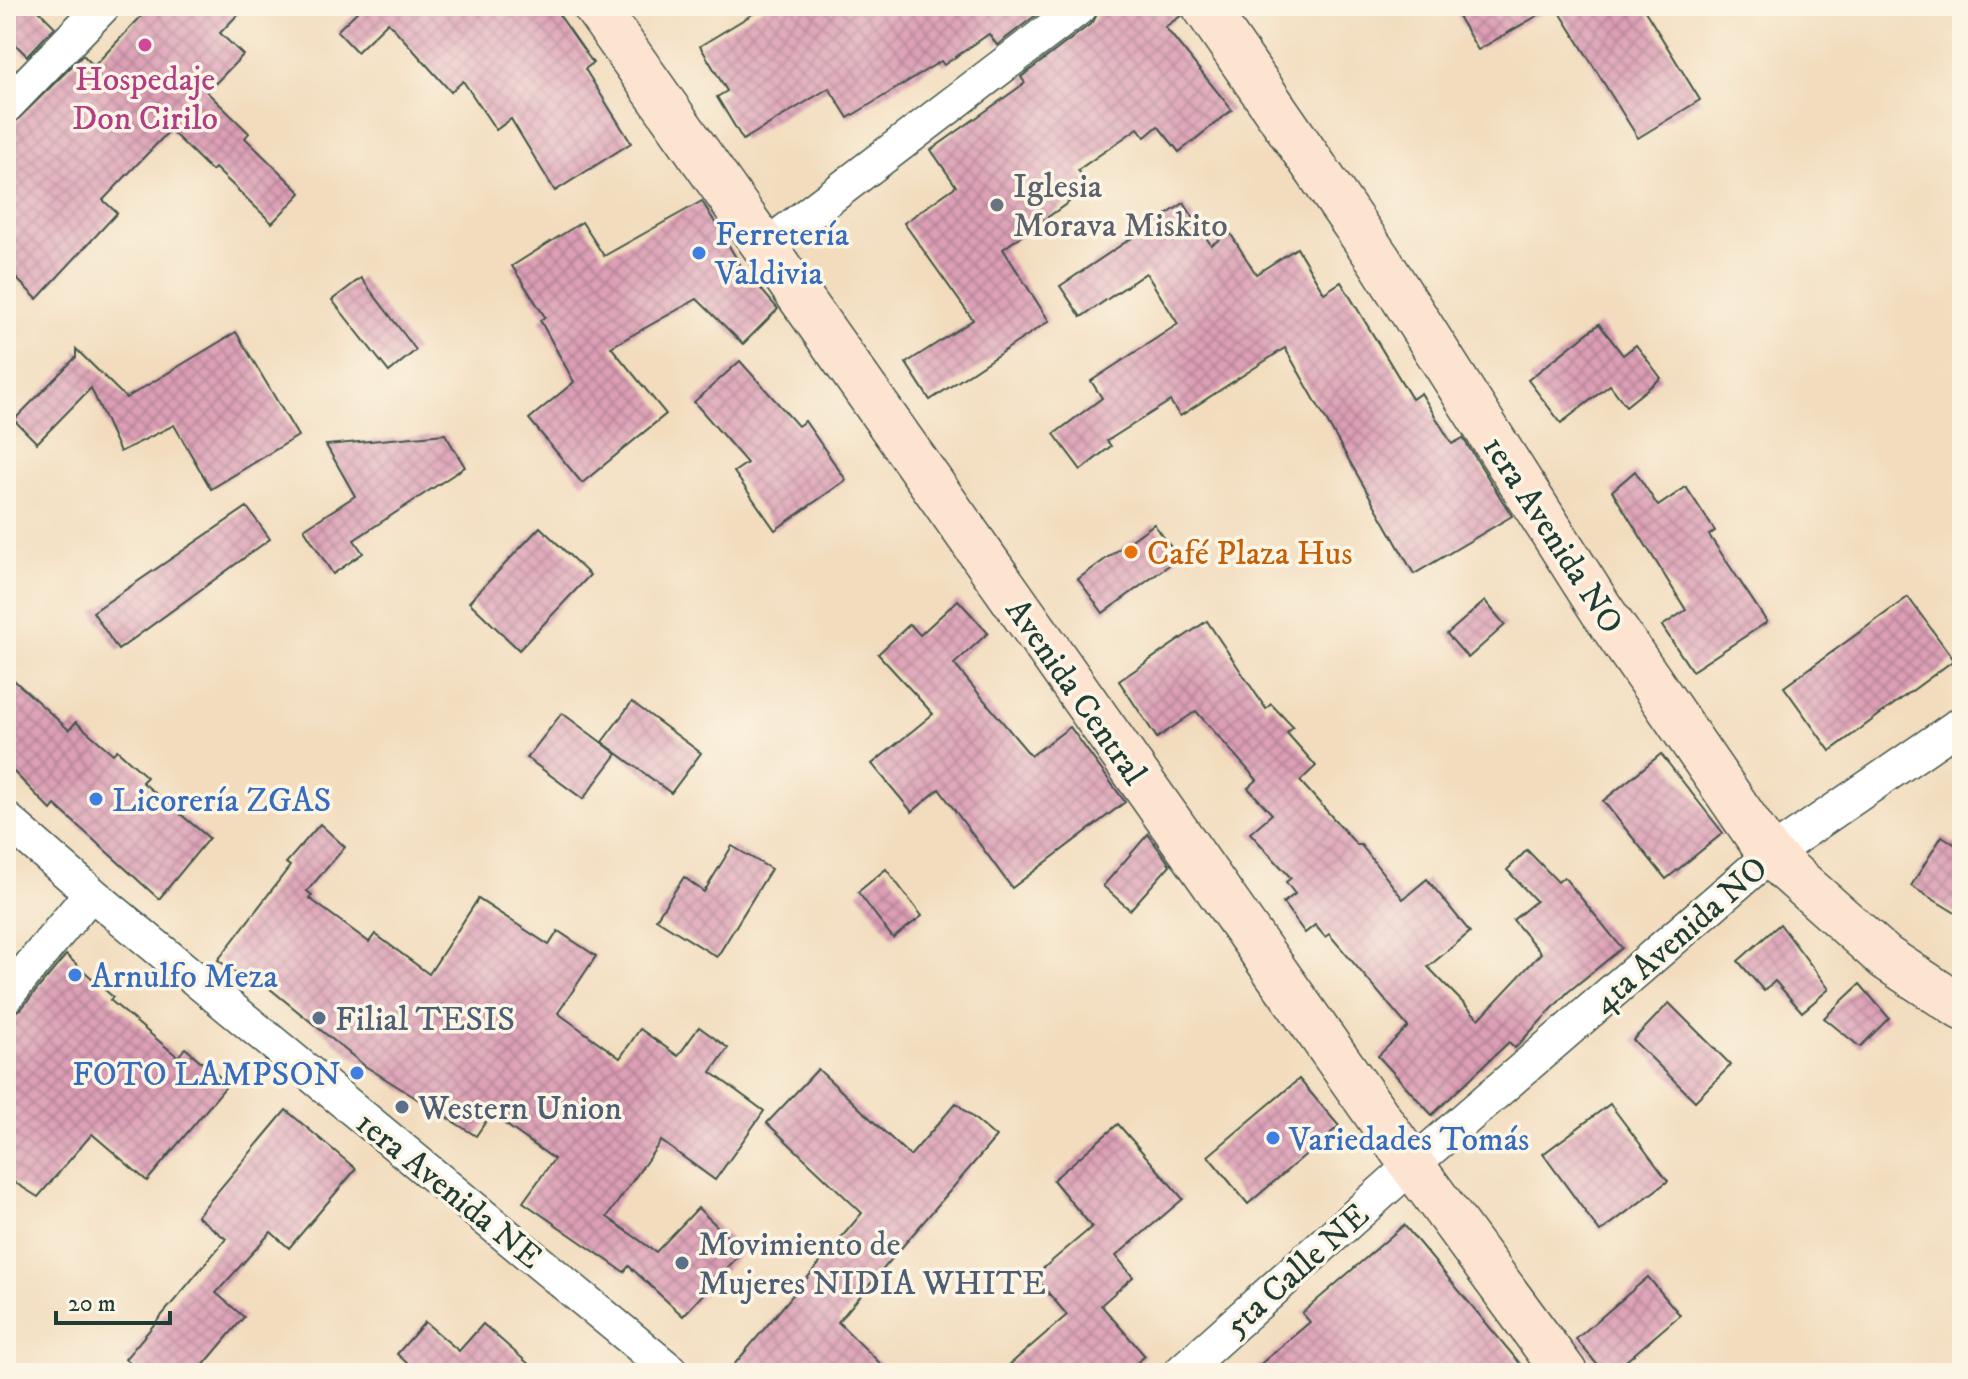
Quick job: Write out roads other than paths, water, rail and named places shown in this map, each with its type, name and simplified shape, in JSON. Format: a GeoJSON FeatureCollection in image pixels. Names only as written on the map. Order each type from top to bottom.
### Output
{"type":"FeatureCollection","features":[{"type":"Feature","properties":{"kind":"street"},"geometry":{"type":"LineString","coordinates":[[6,106],[103,6]]}},
{"type":"Feature","properties":{"kind":"street","name":"Avenida Central"},"geometry":{"type":"LineString","coordinates":[[595,6],[1412,1165],[1565,1373]]}},
{"type":"Feature","properties":{"kind":"street"},"geometry":{"type":"LineString","coordinates":[[764,248],[1081,6]]}},
{"type":"Feature","properties":{"kind":"street","name":"1era Avenida NO"},"geometry":{"type":"LineString","coordinates":[[1204,6],[1379,260],[1601,609],[1770,855],[1886,958],[1962,1008]]}},
{"type":"Feature","properties":{"kind":"street","name":"4ta Avenida NO"},"geometry":{"type":"LineString","coordinates":[[1412,1165],[1770,855],[1962,723]]}},
{"type":"Feature","properties":{"kind":"street","name":"1era Avenida NE"},"geometry":{"type":"LineString","coordinates":[[6,819],[91,893],[673,1373]]}},
{"type":"Feature","properties":{"kind":"street"},"geometry":{"type":"LineString","coordinates":[[6,996],[91,893]]}},
{"type":"Feature","properties":{"kind":"street","name":"5ta Calle NE"},"geometry":{"type":"LineString","coordinates":[[1180,1373],[1412,1165]]}},
{"type":"Feature","properties":{"kind":"place","name":"Hospedaje Don Cirilo"},"geometry":{"type":"Point","coordinates":[145,45]}},
{"type":"Feature","properties":{"kind":"place","name":"Iglesia Morava Miskito"},"geometry":{"type":"Point","coordinates":[997,205]}},
{"type":"Feature","properties":{"kind":"place","name":"Ferretería Valdivia"},"geometry":{"type":"Point","coordinates":[699,253]}},
{"type":"Feature","properties":{"kind":"place","name":"Café Plaza Hus"},"geometry":{"type":"Point","coordinates":[1131,552]}},
{"type":"Feature","properties":{"kind":"place","name":"Licorería ZGAS"},"geometry":{"type":"Point","coordinates":[96,799]}},
{"type":"Feature","properties":{"kind":"place","name":"Arnulfo Meza"},"geometry":{"type":"Point","coordinates":[75,975]}},
{"type":"Feature","properties":{"kind":"place","name":"Filial TESIS"},"geometry":{"type":"Point","coordinates":[319,1018]}},
{"type":"Feature","properties":{"kind":"place","name":"FOTO LAMPSON"},"geometry":{"type":"Point","coordinates":[357,1073]}},
{"type":"Feature","properties":{"kind":"place","name":"Western Union"},"geometry":{"type":"Point","coordinates":[402,1107]}},
{"type":"Feature","properties":{"kind":"place","name":"Variedades Tomás"},"geometry":{"type":"Point","coordinates":[1273,1138]}},
{"type":"Feature","properties":{"kind":"place","name":"Movimiento de Mujeres NIDIA WHITE"},"geometry":{"type":"Point","coordinates":[682,1263]}}]}
